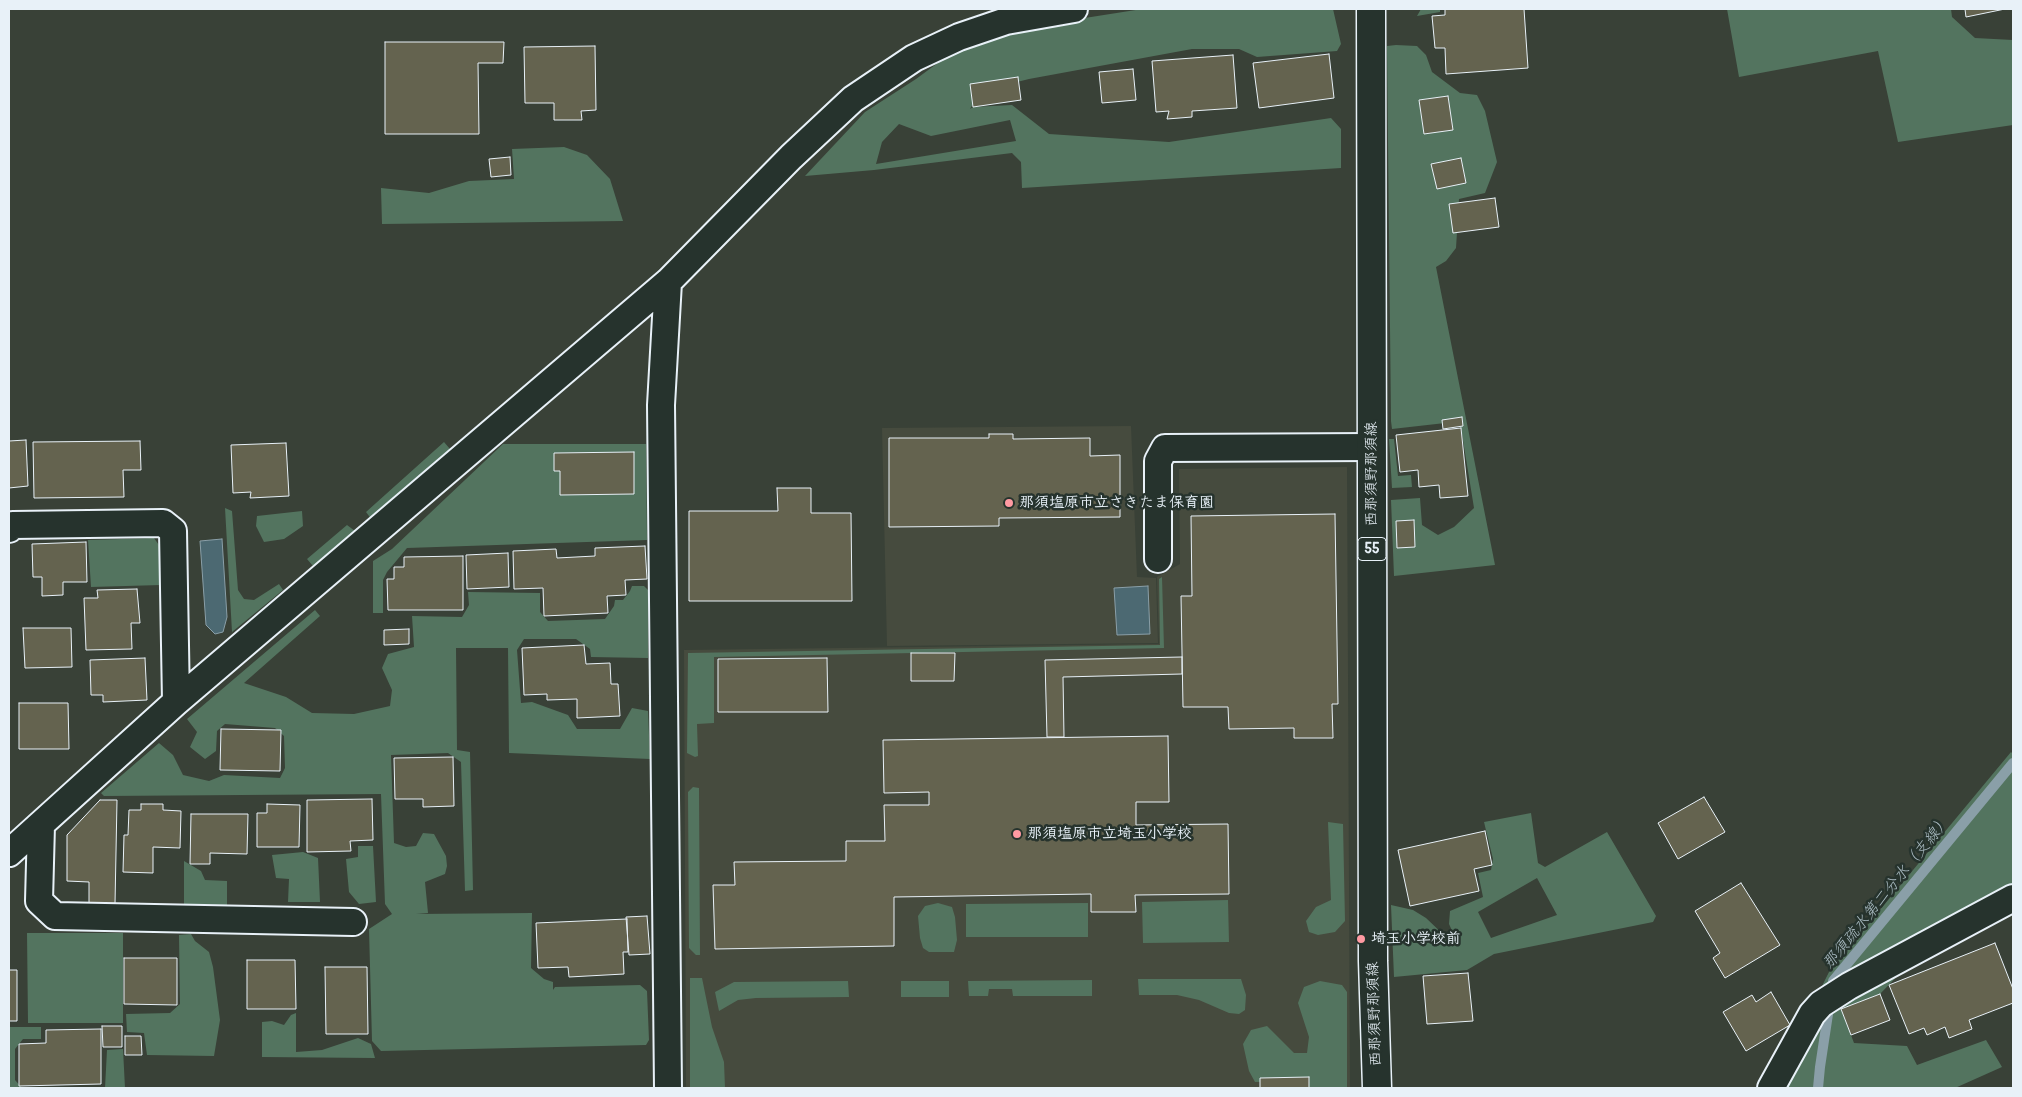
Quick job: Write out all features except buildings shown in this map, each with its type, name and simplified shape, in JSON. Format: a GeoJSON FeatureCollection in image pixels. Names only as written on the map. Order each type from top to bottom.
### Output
{"type":"FeatureCollection","features":[{"type":"Feature","properties":{"kind":"main road","name":"西那須野那須線"},"geometry":{"type":"LineString","coordinates":[[1371,9],[1373,961],[1377,1088]]}},
{"type":"Feature","properties":{"kind":"street"},"geometry":{"type":"LineString","coordinates":[[9,853],[176,702],[668,282],[791,157],[853,99],[914,58],[959,37],[1006,21],[1074,9]]}},
{"type":"Feature","properties":{"kind":"street"},"geometry":{"type":"LineString","coordinates":[[668,282],[661,404],[668,1088]]}},
{"type":"Feature","properties":{"kind":"street"},"geometry":{"type":"LineString","coordinates":[[1158,559],[1158,461],[1166,448],[1372,447]]}},
{"type":"Feature","properties":{"kind":"street"},"geometry":{"type":"LineString","coordinates":[[9,529],[13,525],[163,523],[173,531],[176,702]]}},
{"type":"Feature","properties":{"kind":"street"},"geometry":{"type":"LineString","coordinates":[[41,825],[39,901],[55,916],[353,922]]}},
{"type":"Feature","properties":{"kind":"street"},"geometry":{"type":"LineString","coordinates":[[1771,1088],[1812,1014],[1820,1004],[1849,986],[2013,898]]}},
{"type":"Feature","properties":{"kind":"shaded area","name":"那須塩原市立さきたま保育園"},"geometry":{"type":"Polygon","coordinates":[[[1131,426],[1137,577],[1156,578],[1158,643],[887,646],[882,428],[1131,426]]]}},
{"type":"Feature","properties":{"kind":"shaded area","name":"那須塩原市立埼玉小学校"},"geometry":{"type":"Polygon","coordinates":[[[1347,467],[1350,1088],[686,1088],[684,650],[1159,644],[1157,577],[1180,564],[1179,469],[1347,467]]]}},
{"type":"Feature","properties":{"kind":"green space"},"geometry":{"type":"Polygon","coordinates":[[[1142,9],[1333,9],[1341,44],[1337,51],[1257,57],[1239,49],[1192,49],[1029,79],[981,91],[970,109],[973,107],[1012,105],[1049,134],[1169,142],[1331,118],[1341,129],[1341,168],[1022,188],[1021,162],[1012,153],[874,170],[805,176],[865,112],[950,54],[1002,31],[1142,9]],[[1010,120],[931,136],[899,124],[882,142],[876,164],[1016,141],[1010,120]]]}},
{"type":"Feature","properties":{"kind":"green space"},"geometry":{"type":"Polygon","coordinates":[[[1421,9],[1440,9],[1440,12],[1417,16],[1421,9]]]}},
{"type":"Feature","properties":{"kind":"green space"},"geometry":{"type":"Polygon","coordinates":[[[1727,9],[1951,9],[1952,17],[1975,38],[2013,40],[2013,125],[1898,142],[1878,51],[1739,77],[1727,9]]]}},
{"type":"Feature","properties":{"kind":"green space"},"geometry":{"type":"Polygon","coordinates":[[[1387,46],[1417,46],[1426,55],[1432,72],[1460,93],[1477,95],[1485,111],[1497,162],[1485,193],[1459,199],[1456,248],[1446,261],[1436,267],[1495,565],[1394,576],[1391,500],[1420,498],[1422,525],[1438,535],[1454,527],[1474,508],[1461,428],[1454,422],[1392,429],[1387,46]],[[1448,96],[1419,100],[1424,134],[1453,130],[1448,96]],[[1414,520],[1396,521],[1397,547],[1414,520]]]}},
{"type":"Feature","properties":{"kind":"green space"},"geometry":{"type":"Polygon","coordinates":[[[564,147],[587,155],[610,179],[623,221],[382,224],[381,188],[429,193],[469,181],[514,179],[512,149],[564,147]]]}},
{"type":"Feature","properties":{"kind":"green space"},"geometry":{"type":"Polygon","coordinates":[[[1389,439],[1394,439],[1398,476],[1411,475],[1412,487],[1392,488],[1389,439]]]}},
{"type":"Feature","properties":{"kind":"green space"},"geometry":{"type":"Polygon","coordinates":[[[444,442],[450,449],[372,520],[366,512],[444,442]]]}},
{"type":"Feature","properties":{"kind":"green space"},"geometry":{"type":"Polygon","coordinates":[[[503,444],[646,444],[647,540],[407,548],[387,572],[383,580],[383,613],[373,613],[373,561],[392,549],[503,444]],[[633,452],[554,453],[554,471],[560,471],[560,495],[634,494],[633,452]]]}},
{"type":"Feature","properties":{"kind":"green space"},"geometry":{"type":"Polygon","coordinates":[[[225,508],[232,511],[238,590],[244,599],[254,600],[279,584],[283,590],[232,632],[225,508]]]}},
{"type":"Feature","properties":{"kind":"green space"},"geometry":{"type":"Polygon","coordinates":[[[302,511],[303,526],[284,539],[264,542],[256,526],[257,516],[302,511]]]}},
{"type":"Feature","properties":{"kind":"green space"},"geometry":{"type":"Polygon","coordinates":[[[347,525],[355,531],[313,566],[307,559],[347,525]]]}},
{"type":"Feature","properties":{"kind":"green space"},"geometry":{"type":"Polygon","coordinates":[[[154,538],[161,548],[161,585],[91,587],[88,540],[154,538]]]}},
{"type":"Feature","properties":{"kind":"green space"},"geometry":{"type":"Polygon","coordinates":[[[1162,577],[1164,648],[714,657],[714,723],[697,724],[698,756],[695,757],[687,753],[688,653],[1160,645],[1159,579],[1162,577]]]}},
{"type":"Feature","properties":{"kind":"green space"},"geometry":{"type":"Polygon","coordinates":[[[632,586],[644,586],[648,590],[648,658],[591,657],[590,649],[576,639],[524,639],[517,650],[521,703],[532,702],[568,715],[577,729],[620,729],[632,708],[648,711],[650,759],[509,753],[508,648],[456,648],[457,750],[470,752],[473,890],[465,891],[461,762],[448,753],[391,755],[394,843],[406,847],[416,846],[423,833],[434,834],[446,856],[447,866],[445,874],[425,882],[428,913],[416,914],[532,913],[531,968],[544,979],[553,982],[553,990],[555,987],[640,985],[647,991],[649,1040],[646,1045],[381,1051],[372,1041],[369,929],[392,914],[385,904],[381,794],[104,796],[101,793],[159,743],[173,755],[183,775],[209,781],[224,775],[280,778],[285,768],[284,736],[275,728],[225,724],[217,731],[216,751],[205,759],[190,747],[197,732],[187,719],[315,610],[320,616],[244,683],[286,697],[312,713],[354,714],[390,706],[392,690],[382,668],[388,654],[414,647],[412,616],[462,617],[469,605],[468,592],[540,593],[540,612],[548,621],[605,619],[614,606],[615,600],[623,600],[632,586]]]}},
{"type":"Feature","properties":{"kind":"green space"},"geometry":{"type":"Polygon","coordinates":[[[2011,752],[2013,754],[2013,894],[1938,934],[1880,994],[1841,1009],[1854,1043],[1907,1046],[1917,1065],[1986,1040],[2002,1067],[1955,1088],[1781,1088],[1815,1020],[1823,984],[1830,970],[2011,752]]]}},
{"type":"Feature","properties":{"kind":"green space"},"geometry":{"type":"Polygon","coordinates":[[[693,787],[699,788],[700,955],[696,955],[689,948],[688,792],[693,787]]]}},
{"type":"Feature","properties":{"kind":"green space"},"geometry":{"type":"Polygon","coordinates":[[[1531,813],[1538,863],[1545,867],[1607,832],[1656,916],[1653,922],[1494,954],[1467,970],[1394,977],[1391,905],[1413,910],[1426,918],[1446,937],[1454,935],[1449,924],[1450,911],[1483,897],[1478,873],[1491,870],[1493,859],[1484,822],[1531,813]],[[1537,878],[1478,912],[1491,938],[1557,915],[1537,878]]]}},
{"type":"Feature","properties":{"kind":"green space"},"geometry":{"type":"Polygon","coordinates":[[[1328,822],[1343,824],[1345,921],[1335,932],[1318,935],[1309,932],[1306,921],[1316,907],[1331,900],[1328,822]]]}},
{"type":"Feature","properties":{"kind":"green space"},"geometry":{"type":"Polygon","coordinates":[[[358,846],[373,846],[376,902],[359,904],[349,892],[346,859],[358,857],[358,846]]]}},
{"type":"Feature","properties":{"kind":"green space"},"geometry":{"type":"Polygon","coordinates":[[[303,852],[318,858],[320,902],[288,902],[289,879],[276,878],[272,855],[303,852]]]}},
{"type":"Feature","properties":{"kind":"green space"},"geometry":{"type":"Polygon","coordinates":[[[184,861],[201,871],[205,880],[227,881],[227,905],[184,904],[184,861]]]}},
{"type":"Feature","properties":{"kind":"green space"},"geometry":{"type":"Polygon","coordinates":[[[1228,900],[1229,942],[1143,943],[1142,902],[1228,900]]]}},
{"type":"Feature","properties":{"kind":"green space"},"geometry":{"type":"Polygon","coordinates":[[[938,903],[952,907],[957,940],[954,952],[929,952],[923,948],[918,916],[925,906],[938,903]]]}},
{"type":"Feature","properties":{"kind":"green space"},"geometry":{"type":"Polygon","coordinates":[[[1088,903],[1088,937],[966,937],[966,904],[1088,903]]]}},
{"type":"Feature","properties":{"kind":"green space"},"geometry":{"type":"Polygon","coordinates":[[[27,933],[123,933],[123,1023],[28,1023],[27,933]]]}},
{"type":"Feature","properties":{"kind":"green space"},"geometry":{"type":"Polygon","coordinates":[[[191,934],[195,941],[209,952],[213,967],[220,1020],[214,1056],[147,1055],[144,1033],[127,1032],[126,1014],[170,1013],[180,1004],[179,935],[191,934]]]}},
{"type":"Feature","properties":{"kind":"green space"},"geometry":{"type":"Polygon","coordinates":[[[690,978],[702,978],[712,1027],[724,1062],[725,1088],[690,1088],[690,978]]]}},
{"type":"Feature","properties":{"kind":"green space"},"geometry":{"type":"Polygon","coordinates":[[[1138,979],[1241,979],[1246,995],[1245,1010],[1239,1014],[1229,1013],[1199,1000],[1177,995],[1139,995],[1138,979]]]}},
{"type":"Feature","properties":{"kind":"green space"},"geometry":{"type":"Polygon","coordinates":[[[1092,980],[1092,996],[1013,996],[1012,989],[989,989],[988,996],[969,996],[968,981],[1092,980]]]}},
{"type":"Feature","properties":{"kind":"green space"},"geometry":{"type":"Polygon","coordinates":[[[848,981],[849,997],[756,998],[738,1000],[719,1011],[715,992],[734,982],[848,981]]]}},
{"type":"Feature","properties":{"kind":"green space"},"geometry":{"type":"Polygon","coordinates":[[[901,981],[949,981],[949,997],[901,997],[901,981]]]}},
{"type":"Feature","properties":{"kind":"green space"},"geometry":{"type":"Polygon","coordinates":[[[1320,981],[1342,985],[1347,992],[1347,1088],[1307,1088],[1303,1081],[1255,1082],[1249,1071],[1243,1044],[1251,1030],[1267,1026],[1294,1053],[1307,1053],[1309,1037],[1298,1003],[1304,987],[1320,981]]]}},
{"type":"Feature","properties":{"kind":"green space"},"geometry":{"type":"Polygon","coordinates":[[[296,1013],[296,1052],[322,1050],[358,1038],[371,1044],[375,1058],[262,1057],[262,1022],[272,1021],[284,1025],[291,1015],[296,1013]]]}},
{"type":"Feature","properties":{"kind":"green space"},"geometry":{"type":"Polygon","coordinates":[[[9,1027],[41,1027],[41,1039],[23,1039],[15,1049],[15,1080],[22,1088],[9,1088],[9,1027]]]}},
{"type":"Feature","properties":{"kind":"green space"},"geometry":{"type":"Polygon","coordinates":[[[123,1049],[125,1088],[105,1088],[107,1050],[123,1049]]]}},
{"type":"Feature","properties":{"kind":"water"},"geometry":{"type":"Polygon","coordinates":[[[222,539],[227,617],[223,632],[215,634],[206,625],[200,541],[222,539]]]}},
{"type":"Feature","properties":{"kind":"water"},"geometry":{"type":"Polygon","coordinates":[[[1148,586],[1150,634],[1117,635],[1114,588],[1148,586]]]}},
{"type":"Feature","properties":{"kind":"waterway","name":"那須疏水第二分水（支線）"},"geometry":{"type":"LineString","coordinates":[[1818,1088],[1833,981],[2013,763]]}},
{"type":"Feature","properties":{"kind":"place","name":"那須塩原市立さきたま保育園"},"geometry":{"type":"Point","coordinates":[1009,503]}},
{"type":"Feature","properties":{"kind":"place","name":"那須塩原市立埼玉小学校"},"geometry":{"type":"Point","coordinates":[1017,834]}},
{"type":"Feature","properties":{"kind":"place","name":"埼玉小学校前"},"geometry":{"type":"Point","coordinates":[1361,939]}}]}
